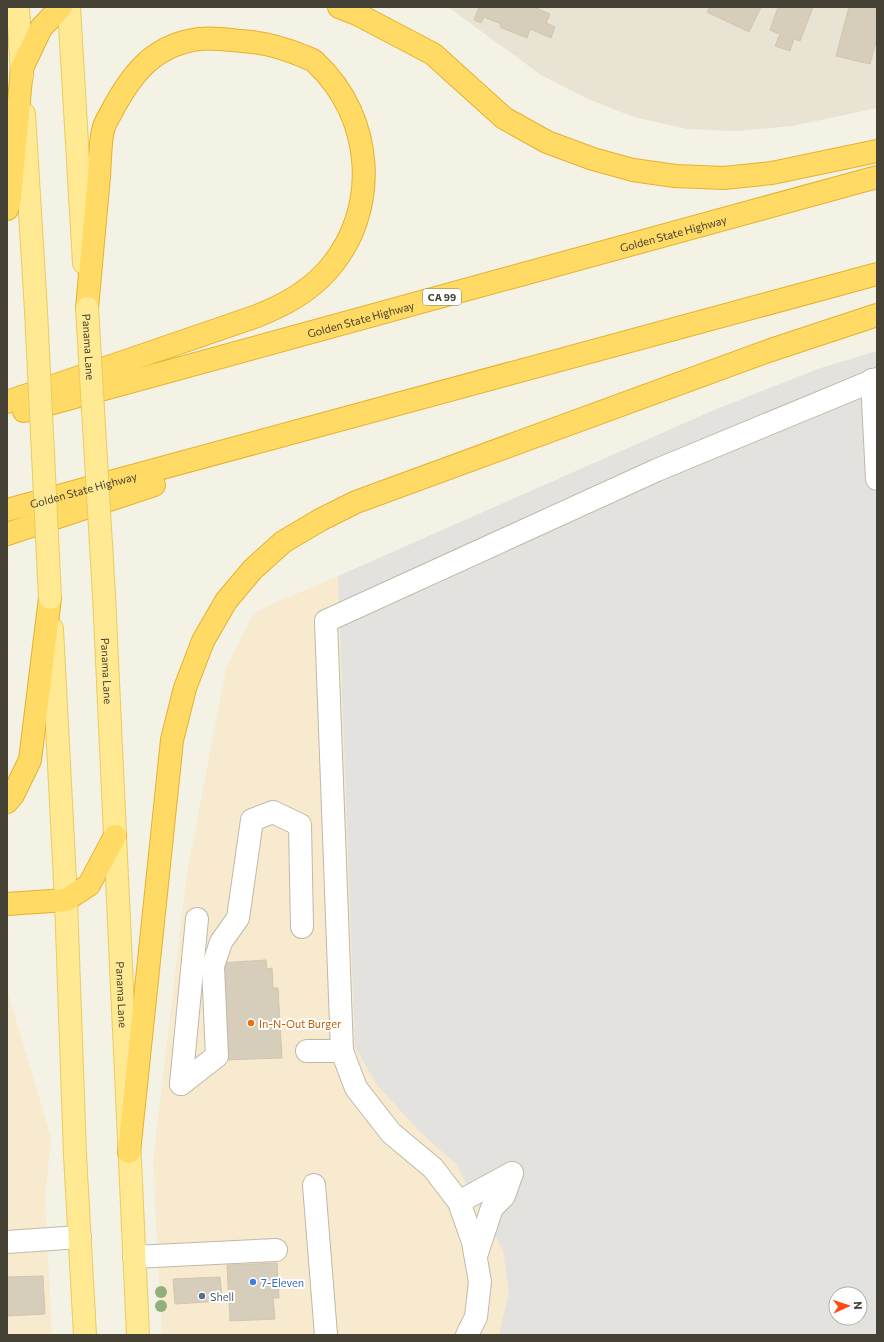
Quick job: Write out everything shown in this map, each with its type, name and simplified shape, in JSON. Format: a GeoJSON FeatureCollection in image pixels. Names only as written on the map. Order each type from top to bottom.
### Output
{"type":"FeatureCollection","features":[{"type":"Feature","properties":{"kind":"highway"},"geometry":{"type":"LineString","coordinates":[[7,209],[10,198],[22,68],[41,28],[61,7]]}},
{"type":"Feature","properties":{"kind":"highway"},"geometry":{"type":"LineString","coordinates":[[339,7],[357,14],[433,54],[504,118],[547,142],[600,161],[633,170],[675,176],[724,178],[772,173],[877,151]]}},
{"type":"Feature","properties":{"kind":"highway"},"geometry":{"type":"LineString","coordinates":[[7,402],[282,306],[306,291],[327,271],[342,250],[354,227],[361,201],[364,170],[361,142],[352,114],[337,87],[315,61],[286,49],[264,43],[198,39],[176,45],[160,53],[138,70],[123,90],[103,128],[87,308]]}},
{"type":"Feature","properties":{"kind":"highway","name":"Golden State Highway"},"geometry":{"type":"LineString","coordinates":[[7,416],[877,177]]}},
{"type":"Feature","properties":{"kind":"highway","name":"Golden State Highway"},"geometry":{"type":"LineString","coordinates":[[7,510],[351,418],[877,274]]}},
{"type":"Feature","properties":{"kind":"highway"},"geometry":{"type":"LineString","coordinates":[[129,1152],[172,740],[185,688],[203,641],[226,601],[253,569],[283,542],[320,520],[356,502],[771,350],[877,315]]}},
{"type":"Feature","properties":{"kind":"highway"},"geometry":{"type":"LineString","coordinates":[[7,534],[351,418]]}},
{"type":"Feature","properties":{"kind":"highway"},"geometry":{"type":"LineString","coordinates":[[7,802],[13,795],[30,760],[50,598]]}},
{"type":"Feature","properties":{"kind":"highway"},"geometry":{"type":"LineString","coordinates":[[7,904],[66,900],[89,885],[115,836]]}},
{"type":"Feature","properties":{"kind":"main road"},"geometry":{"type":"LineString","coordinates":[[18,7],[36,311],[66,900],[85,1335]]}},
{"type":"Feature","properties":{"kind":"main road","name":"Panama Lane"},"geometry":{"type":"LineString","coordinates":[[69,7],[104,595],[138,1335]]}},
{"type":"Feature","properties":{"kind":"lane"},"geometry":{"type":"LineString","coordinates":[[467,1335],[476,1317],[480,1282],[473,1242],[459,1202],[434,1168],[391,1133],[356,1088],[342,1051],[326,621],[657,470],[874,379],[877,479]]}},
{"type":"Feature","properties":{"kind":"lane"},"geometry":{"type":"LineString","coordinates":[[197,919],[181,1084],[217,1056],[213,966],[221,942],[238,918],[252,820],[274,812],[300,825],[302,927]]}},
{"type":"Feature","properties":{"kind":"lane"},"geometry":{"type":"LineString","coordinates":[[307,1051],[342,1051]]}},
{"type":"Feature","properties":{"kind":"lane"},"geometry":{"type":"LineString","coordinates":[[459,1202],[512,1173],[504,1196],[492,1208],[476,1256]]}},
{"type":"Feature","properties":{"kind":"lane"},"geometry":{"type":"LineString","coordinates":[[314,1185],[326,1335]]}},
{"type":"Feature","properties":{"kind":"lane"},"geometry":{"type":"LineString","coordinates":[[7,1242],[80,1237]]}},
{"type":"Feature","properties":{"kind":"lane"},"geometry":{"type":"LineString","coordinates":[[134,1257],[276,1250]]}},
{"type":"Feature","properties":{"kind":"shaded area"},"geometry":{"type":"Polygon","coordinates":[[[448,7],[877,7],[877,108],[792,126],[737,131],[687,129],[634,117],[588,99],[541,75],[448,7]]]}},
{"type":"Feature","properties":{"kind":"shaded area"},"geometry":{"type":"Polygon","coordinates":[[[877,351],[877,1335],[162,1335],[153,1162],[187,873],[226,669],[253,615],[267,606],[502,508],[818,369],[877,351]]]}},
{"type":"Feature","properties":{"kind":"shaded area"},"geometry":{"type":"Polygon","coordinates":[[[877,351],[877,1335],[499,1335],[509,1292],[503,1250],[456,1164],[420,1132],[377,1085],[355,1047],[338,576],[714,410],[818,369],[877,351]]]}},
{"type":"Feature","properties":{"kind":"shaded area"},"geometry":{"type":"Polygon","coordinates":[[[7,990],[51,1138],[45,1197],[52,1335],[7,1335],[7,990]]]}},
{"type":"Feature","properties":{"kind":"building"},"geometry":{"type":"Polygon","coordinates":[[[479,7],[534,7],[550,14],[546,23],[555,27],[551,38],[530,29],[527,38],[500,27],[501,24],[484,17],[481,23],[474,20],[479,7]]]}},
{"type":"Feature","properties":{"kind":"building"},"geometry":{"type":"Polygon","coordinates":[[[710,7],[761,7],[749,32],[707,12],[710,7]]]}},
{"type":"Feature","properties":{"kind":"building"},"geometry":{"type":"Polygon","coordinates":[[[778,7],[813,7],[800,41],[794,39],[790,51],[775,46],[780,34],[770,30],[778,7]]]}},
{"type":"Feature","properties":{"kind":"building"},"geometry":{"type":"Polygon","coordinates":[[[849,7],[877,7],[877,38],[870,64],[836,56],[849,7]]]}},
{"type":"Feature","properties":{"kind":"building","name":"In-N-Out Burger"},"geometry":{"type":"Polygon","coordinates":[[[266,960],[267,969],[272,968],[273,988],[278,988],[282,1058],[224,1060],[219,963],[266,960]]]}},
{"type":"Feature","properties":{"kind":"building","name":"7-Eleven"},"geometry":{"type":"Polygon","coordinates":[[[277,1263],[279,1298],[273,1298],[275,1319],[230,1321],[227,1265],[277,1263]]]}},
{"type":"Feature","properties":{"kind":"building"},"geometry":{"type":"Polygon","coordinates":[[[43,1276],[45,1314],[7,1316],[7,1277],[43,1276]]]}},
{"type":"Feature","properties":{"kind":"building"},"geometry":{"type":"Polygon","coordinates":[[[220,1277],[222,1301],[175,1304],[173,1279],[220,1277]]]}},
{"type":"Feature","properties":{"kind":"place","name":"In-N-Out Burger"},"geometry":{"type":"Point","coordinates":[251,1023]}},
{"type":"Feature","properties":{"kind":"place","name":"7-Eleven"},"geometry":{"type":"Point","coordinates":[253,1282]}},
{"type":"Feature","properties":{"kind":"place","name":"Shell"},"geometry":{"type":"Point","coordinates":[202,1296]}}]}
